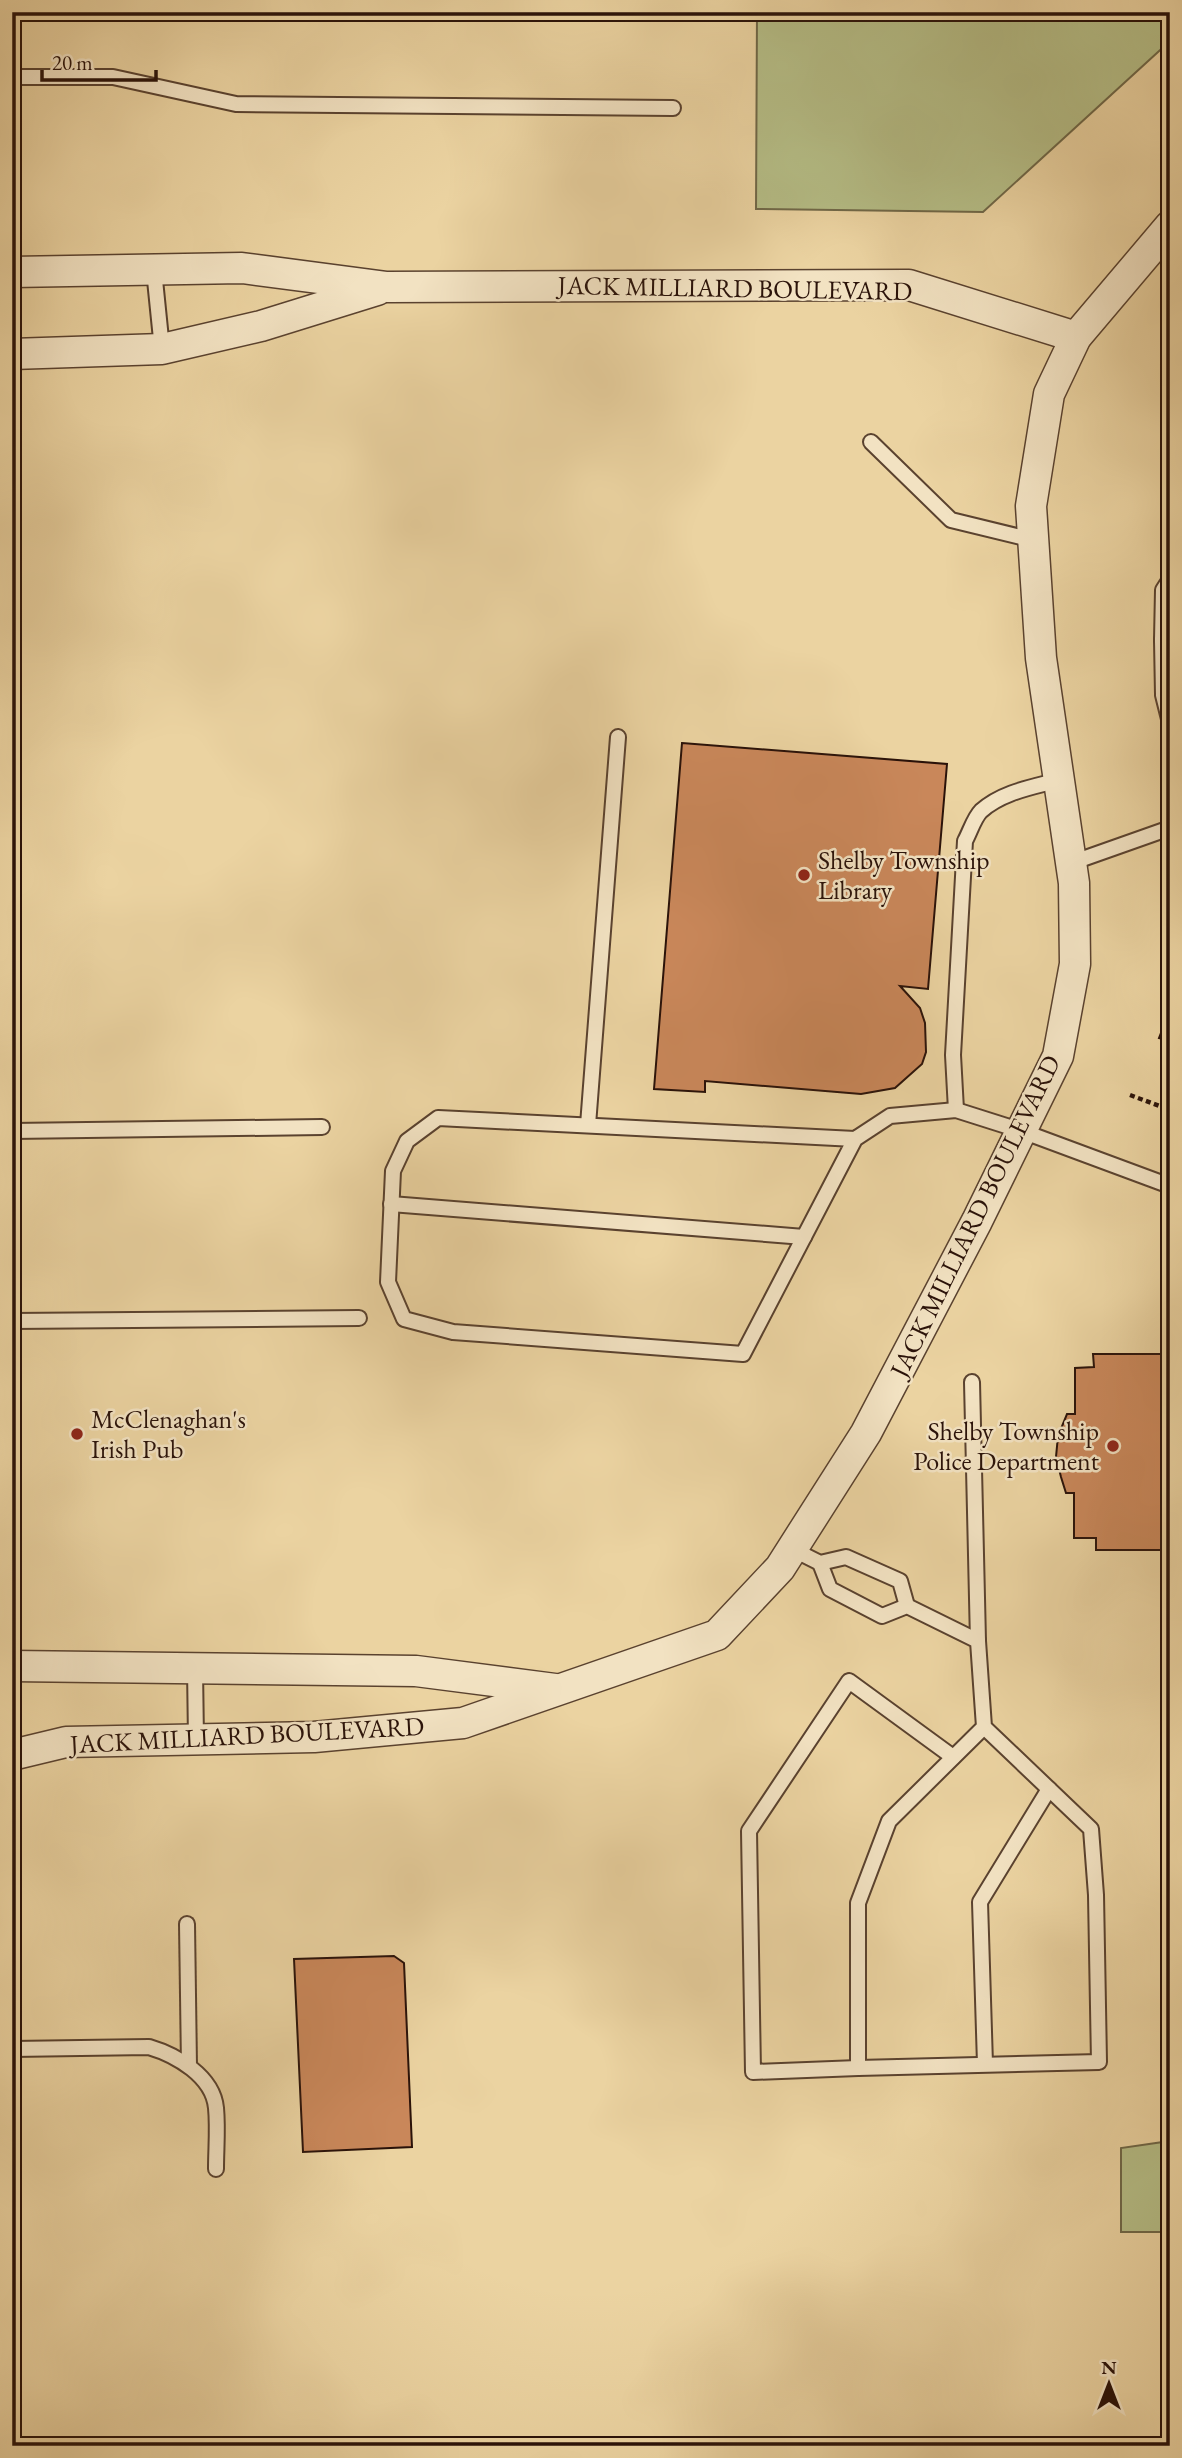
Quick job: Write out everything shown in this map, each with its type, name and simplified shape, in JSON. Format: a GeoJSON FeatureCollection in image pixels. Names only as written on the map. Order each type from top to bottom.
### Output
{"type":"FeatureCollection","features":[{"type":"Feature","properties":{"kind":"street","name":"JACK MILLIARD BOULEVARD"},"geometry":{"type":"LineString","coordinates":[[12,1755],[66,1742],[314,1737],[463,1723],[717,1635],[779,1568],[866,1433],[977,1222],[1019,1130],[1058,1056],[1075,964],[1074,883],[1041,658],[1031,506],[1049,394],[1076,337],[1170,226]]}},
{"type":"Feature","properties":{"kind":"street","name":"JACK MILLIARD BOULEVARD"},"geometry":{"type":"LineString","coordinates":[[12,272],[242,268],[387,287],[909,285],[1076,337]]}},
{"type":"Feature","properties":{"kind":"street","name":"JACK MILLIARD BOULEVARD"},"geometry":{"type":"LineString","coordinates":[[12,354],[162,349],[261,326],[387,287]]}},
{"type":"Feature","properties":{"kind":"street","name":"JACK MILLIARD BOULEVARD"},"geometry":{"type":"LineString","coordinates":[[12,1666],[416,1671],[562,1690]]}},
{"type":"Feature","properties":{"kind":"lane"},"geometry":{"type":"LineString","coordinates":[[12,77],[113,77],[236,104],[673,108]]}},
{"type":"Feature","properties":{"kind":"lane"},"geometry":{"type":"LineString","coordinates":[[154,270],[162,349]]}},
{"type":"Feature","properties":{"kind":"lane"},"geometry":{"type":"LineString","coordinates":[[871,442],[951,520],[1033,540]]}},
{"type":"Feature","properties":{"kind":"lane"},"geometry":{"type":"LineString","coordinates":[[1170,579],[1163,590],[1166,641],[1163,695],[1170,723]]}},
{"type":"Feature","properties":{"kind":"lane"},"geometry":{"type":"LineString","coordinates":[[589,1125],[618,737]]}},
{"type":"Feature","properties":{"kind":"lane"},"geometry":{"type":"LineString","coordinates":[[956,1110],[953,1055],[965,841],[979,812],[1006,794],[1059,780]]}},
{"type":"Feature","properties":{"kind":"lane"},"geometry":{"type":"LineString","coordinates":[[1071,863],[1170,828]]}},
{"type":"Feature","properties":{"kind":"lane"},"geometry":{"type":"LineString","coordinates":[[855,1139],[438,1118],[407,1141],[393,1171],[388,1283],[404,1319],[453,1332],[743,1354],[855,1139],[890,1116],[956,1110],[1019,1130],[1170,1186]]}},
{"type":"Feature","properties":{"kind":"lane"},"geometry":{"type":"LineString","coordinates":[[12,1131],[322,1127]]}},
{"type":"Feature","properties":{"kind":"lane"},"geometry":{"type":"LineString","coordinates":[[391,1204],[804,1237]]}},
{"type":"Feature","properties":{"kind":"lane"},"geometry":{"type":"LineString","coordinates":[[12,1321],[359,1318]]}},
{"type":"Feature","properties":{"kind":"lane"},"geometry":{"type":"LineString","coordinates":[[953,1757],[849,1681],[750,1831],[753,2072],[1099,2062],[1096,1895],[1091,1829],[984,1727],[978,1641],[972,1382]]}},
{"type":"Feature","properties":{"kind":"lane"},"geometry":{"type":"LineString","coordinates":[[792,1549],[820,1563],[846,1557],[900,1581],[907,1606]]}},
{"type":"Feature","properties":{"kind":"lane"},"geometry":{"type":"LineString","coordinates":[[820,1563],[830,1589],[882,1616],[907,1606],[978,1641]]}},
{"type":"Feature","properties":{"kind":"lane"},"geometry":{"type":"LineString","coordinates":[[195,1668],[196,1740]]}},
{"type":"Feature","properties":{"kind":"lane"},"geometry":{"type":"LineString","coordinates":[[858,2068],[858,1903],[889,1821],[984,1727]]}},
{"type":"Feature","properties":{"kind":"lane"},"geometry":{"type":"LineString","coordinates":[[985,2064],[980,1902],[1049,1789]]}},
{"type":"Feature","properties":{"kind":"lane"},"geometry":{"type":"LineString","coordinates":[[187,1924],[189,2066]]}},
{"type":"Feature","properties":{"kind":"lane"},"geometry":{"type":"LineString","coordinates":[[12,2049],[149,2047],[167,2052],[189,2066],[205,2084],[216,2105],[216,2169]]}},
{"type":"Feature","properties":{"kind":"path"},"geometry":{"type":"LineString","coordinates":[[1130,1095],[1170,1110]]}},
{"type":"Feature","properties":{"kind":"green space"},"geometry":{"type":"Polygon","coordinates":[[[757,12],[1170,12],[1170,41],[983,212],[756,209],[757,12]]]}},
{"type":"Feature","properties":{"kind":"green space"},"geometry":{"type":"Polygon","coordinates":[[[1170,2141],[1170,2232],[1121,2232],[1121,2148],[1170,2141]]]}},
{"type":"Feature","properties":{"kind":"building","name":"Shelby Township Library"},"geometry":{"type":"Polygon","coordinates":[[[682,743],[947,764],[928,989],[900,986],[920,1008],[925,1023],[926,1052],[922,1064],[895,1088],[861,1094],[705,1081],[705,1092],[654,1089],[682,743]]]}},
{"type":"Feature","properties":{"kind":"building"},"geometry":{"type":"Polygon","coordinates":[[[1170,1010],[1170,1041],[1159,1038],[1170,1010]]]}},
{"type":"Feature","properties":{"kind":"building","name":"Shelby Township Police Department"},"geometry":{"type":"Polygon","coordinates":[[[1093,1354],[1170,1354],[1170,1550],[1096,1550],[1096,1538],[1074,1538],[1074,1493],[1066,1493],[1061,1477],[1056,1457],[1058,1436],[1067,1414],[1075,1414],[1075,1368],[1094,1367],[1093,1354]]]}},
{"type":"Feature","properties":{"kind":"building"},"geometry":{"type":"Polygon","coordinates":[[[394,1956],[404,1963],[412,2147],[303,2152],[294,1959],[394,1956]]]}},
{"type":"Feature","properties":{"kind":"place","name":"Shelby Township Library"},"geometry":{"type":"Point","coordinates":[804,875]}},
{"type":"Feature","properties":{"kind":"place","name":"McClenaghan's Irish Pub"},"geometry":{"type":"Point","coordinates":[77,1434]}},
{"type":"Feature","properties":{"kind":"place","name":"Shelby Township Police Department"},"geometry":{"type":"Point","coordinates":[1113,1446]}}]}
